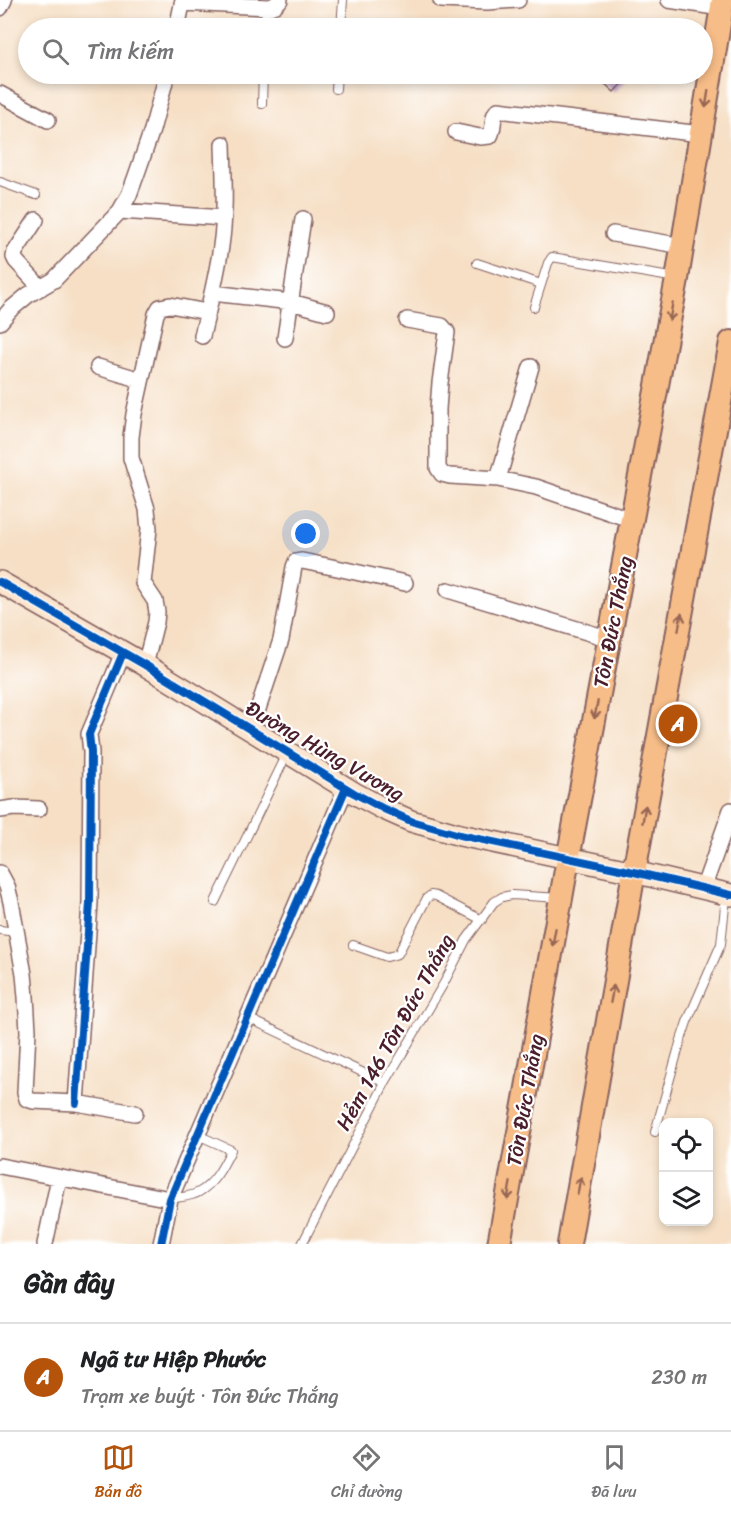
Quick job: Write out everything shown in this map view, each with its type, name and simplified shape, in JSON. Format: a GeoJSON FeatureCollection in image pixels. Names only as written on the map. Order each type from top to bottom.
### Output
{"type":"FeatureCollection","features":[{"type":"Feature","properties":{"kind":"main road","name":"Tôn Đức Thắng"},"geometry":{"type":"LineString","coordinates":[[713,23],[715,4]]}},
{"type":"Feature","properties":{"kind":"main road","name":"Tôn Đức Thắng"},"geometry":{"type":"LineString","coordinates":[[499,1244],[568,859],[683,246],[701,134],[706,84]]}},
{"type":"Feature","properties":{"kind":"main road"},"geometry":{"type":"LineString","coordinates":[[569,1244],[633,872],[730,350]]}},
{"type":"Feature","properties":{"kind":"street"},"geometry":{"type":"LineString","coordinates":[[0,8],[4,0]]}},
{"type":"Feature","properties":{"kind":"street"},"geometry":{"type":"LineString","coordinates":[[451,0],[487,2],[518,0]]}},
{"type":"Feature","properties":{"kind":"street"},"geometry":{"type":"LineString","coordinates":[[669,0],[715,4]]}},
{"type":"Feature","properties":{"kind":"street"},"geometry":{"type":"LineString","coordinates":[[179,18],[182,1],[273,3]]}},
{"type":"Feature","properties":{"kind":"street"},"geometry":{"type":"LineString","coordinates":[[0,322],[28,295],[54,280],[120,211],[136,176],[164,84]]}},
{"type":"Feature","properties":{"kind":"street"},"geometry":{"type":"LineString","coordinates":[[0,94],[48,120]]}},
{"type":"Feature","properties":{"kind":"street"},"geometry":{"type":"LineString","coordinates":[[456,132],[480,137],[490,136],[495,111],[498,110],[701,134]]}},
{"type":"Feature","properties":{"kind":"street"},"geometry":{"type":"LineString","coordinates":[[202,336],[221,247],[224,218],[224,144]]}},
{"type":"Feature","properties":{"kind":"street"},"geometry":{"type":"LineString","coordinates":[[120,211],[224,218]]}},
{"type":"Feature","properties":{"kind":"street"},"geometry":{"type":"LineString","coordinates":[[285,338],[303,219]]}},
{"type":"Feature","properties":{"kind":"street"},"geometry":{"type":"LineString","coordinates":[[36,220],[14,257],[41,288]]}},
{"type":"Feature","properties":{"kind":"street"},"geometry":{"type":"LineString","coordinates":[[613,234],[683,246]]}},
{"type":"Feature","properties":{"kind":"street"},"geometry":{"type":"LineString","coordinates":[[212,293],[291,302],[327,312]]}},
{"type":"Feature","properties":{"kind":"street"},"geometry":{"type":"LineString","coordinates":[[146,665],[157,612],[155,601],[143,583],[149,529],[147,509],[131,458],[134,414],[156,315],[160,307],[170,305],[207,312]]}},
{"type":"Feature","properties":{"kind":"street"},"geometry":{"type":"LineString","coordinates":[[407,320],[442,326],[447,332],[438,409],[438,468],[442,474],[498,479],[551,491],[632,520]]}},
{"type":"Feature","properties":{"kind":"street"},"geometry":{"type":"LineString","coordinates":[[98,367],[141,380]]}},
{"type":"Feature","properties":{"kind":"street"},"geometry":{"type":"LineString","coordinates":[[498,479],[531,367]]}},
{"type":"Feature","properties":{"kind":"street"},"geometry":{"type":"LineString","coordinates":[[251,730],[280,639],[296,562],[302,561],[405,583]]}},
{"type":"Feature","properties":{"kind":"street","name":"Đường Hùng Vương"},"geometry":{"type":"LineString","coordinates":[[0,582],[146,665],[345,788],[411,821],[460,835],[728,895]]}},
{"type":"Feature","properties":{"kind":"street"},"geometry":{"type":"LineString","coordinates":[[448,590],[609,639]]}},
{"type":"Feature","properties":{"kind":"street"},"geometry":{"type":"LineString","coordinates":[[76,1103],[90,903],[91,752],[89,734],[123,652]]}},
{"type":"Feature","properties":{"kind":"street"},"geometry":{"type":"LineString","coordinates":[[161,1244],[170,1199],[203,1137],[248,1018],[345,788]]}},
{"type":"Feature","properties":{"kind":"street"},"geometry":{"type":"LineString","coordinates":[[0,810],[39,809]]}},
{"type":"Feature","properties":{"kind":"street"},"geometry":{"type":"LineString","coordinates":[[703,889],[731,810]]}},
{"type":"Feature","properties":{"kind":"street"},"geometry":{"type":"LineString","coordinates":[[0,873],[7,886],[5,898],[16,932],[26,997],[28,1031],[25,1092],[27,1099],[76,1103],[135,1113]]}},
{"type":"Feature","properties":{"kind":"street"},"geometry":{"type":"LineString","coordinates":[[0,1166],[170,1199]]}},
{"type":"Feature","properties":{"kind":"street"},"geometry":{"type":"LineString","coordinates":[[45,1244],[59,1178]]}},
{"type":"Feature","properties":{"kind":"lane"},"geometry":{"type":"LineString","coordinates":[[342,18],[343,0]]}},
{"type":"Feature","properties":{"kind":"lane"},"geometry":{"type":"LineString","coordinates":[[268,18],[273,3]]}},
{"type":"Feature","properties":{"kind":"lane"},"geometry":{"type":"LineString","coordinates":[[262,104],[263,84]]}},
{"type":"Feature","properties":{"kind":"lane"},"geometry":{"type":"LineString","coordinates":[[336,89],[337,84]]}},
{"type":"Feature","properties":{"kind":"lane"},"geometry":{"type":"LineString","coordinates":[[0,182],[36,195]]}},
{"type":"Feature","properties":{"kind":"lane"},"geometry":{"type":"LineString","coordinates":[[534,307],[552,257],[677,279]]}},
{"type":"Feature","properties":{"kind":"lane"},"geometry":{"type":"LineString","coordinates":[[477,263],[541,284]]}},
{"type":"Feature","properties":{"kind":"lane"},"geometry":{"type":"LineString","coordinates":[[215,902],[288,753]]}},
{"type":"Feature","properties":{"kind":"lane"},"geometry":{"type":"LineString","coordinates":[[353,945],[387,957],[398,954],[427,898],[431,895],[482,920]]}},
{"type":"Feature","properties":{"kind":"lane","name":"Hẻm 146 Tôn Đức Thắng"},"geometry":{"type":"LineString","coordinates":[[302,1244],[385,1083],[444,983],[466,940],[494,902],[512,895],[561,898]]}},
{"type":"Feature","properties":{"kind":"lane"},"geometry":{"type":"LineString","coordinates":[[655,1132],[687,1022],[721,944],[728,895]]}},
{"type":"Feature","properties":{"kind":"lane"},"geometry":{"type":"LineString","coordinates":[[0,930],[16,932]]}},
{"type":"Feature","properties":{"kind":"lane"},"geometry":{"type":"LineString","coordinates":[[248,1018],[385,1083]]}},
{"type":"Feature","properties":{"kind":"lane"},"geometry":{"type":"LineString","coordinates":[[170,1199],[197,1193],[211,1182],[222,1168],[231,1150],[203,1137]]}},
{"type":"Feature","properties":{"kind":"building"},"geometry":{"type":"Polygon","coordinates":[[[605,84],[622,84],[614,92],[605,84]]]}},
{"type":"Feature","properties":{"kind":"cycle path"},"geometry":{"type":"LineString","coordinates":[[0,582],[145,665],[354,793],[411,821],[460,835],[731,895]]}},
{"type":"Feature","properties":{"kind":"cycle path"},"geometry":{"type":"LineString","coordinates":[[76,1103],[90,903],[91,752],[89,734],[123,653]]}},
{"type":"Feature","properties":{"kind":"cycle path"},"geometry":{"type":"LineString","coordinates":[[161,1244],[170,1199],[346,788]]}},
{"type":"Feature","properties":{"kind":"place","name":"Ngã tư Hiệp Phước"},"geometry":{"type":"Point","coordinates":[678,724]}}]}
